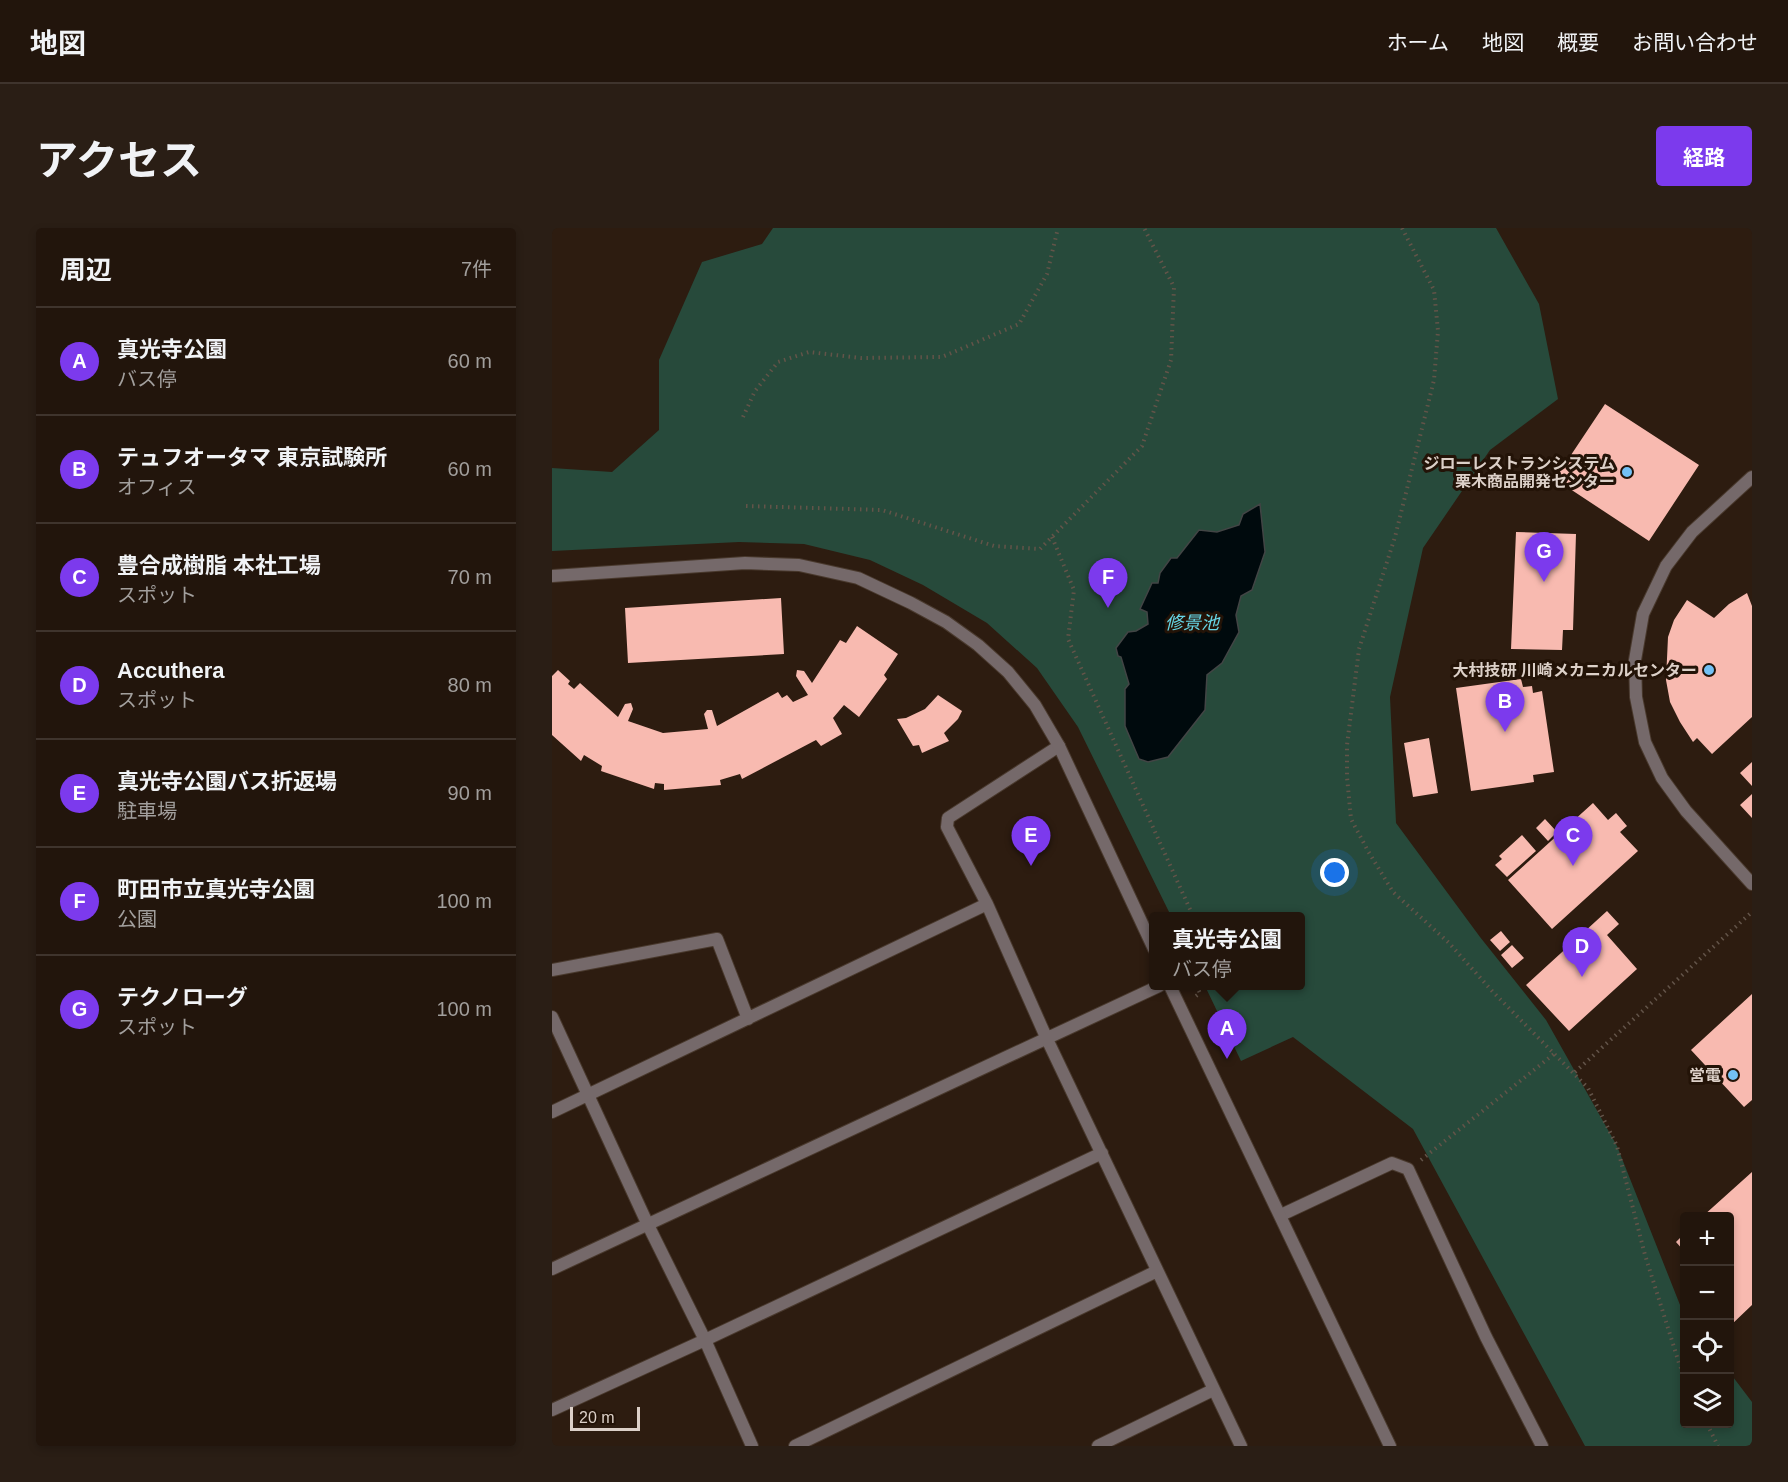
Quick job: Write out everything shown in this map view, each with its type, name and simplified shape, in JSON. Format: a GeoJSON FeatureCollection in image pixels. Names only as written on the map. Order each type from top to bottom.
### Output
{"type":"FeatureCollection","features":[{"type":"Feature","properties":{"kind":"street"},"geometry":{"type":"LineString","coordinates":[[1752,477],[1692,532],[1666,566],[1643,614],[1635,660],[1636,697],[1645,742],[1662,778],[1686,811],[1752,884]]}},
{"type":"Feature","properties":{"kind":"street"},"geometry":{"type":"LineString","coordinates":[[552,576],[745,563],[799,565],[858,578],[946,622],[978,645],[1008,672],[1028,697],[1059,746],[1149,938]]}},
{"type":"Feature","properties":{"kind":"street"},"geometry":{"type":"LineString","coordinates":[[1059,746],[948,818],[947,827],[987,904],[1046,1037],[1241,1446]]}},
{"type":"Feature","properties":{"kind":"street"},"geometry":{"type":"LineString","coordinates":[[552,1112],[987,904]]}},
{"type":"Feature","properties":{"kind":"street"},"geometry":{"type":"LineString","coordinates":[[552,970],[717,939],[748,1019]]}},
{"type":"Feature","properties":{"kind":"street"},"geometry":{"type":"LineString","coordinates":[[552,1269],[1150,990]]}},
{"type":"Feature","properties":{"kind":"street"},"geometry":{"type":"LineString","coordinates":[[1172,990],[1390,1446]]}},
{"type":"Feature","properties":{"kind":"street"},"geometry":{"type":"LineString","coordinates":[[552,1017],[648,1225],[705,1340],[752,1446]]}},
{"type":"Feature","properties":{"kind":"street"},"geometry":{"type":"LineString","coordinates":[[552,1410],[1102,1153]]}},
{"type":"Feature","properties":{"kind":"street"},"geometry":{"type":"LineString","coordinates":[[1281,1215],[1392,1163],[1408,1169],[1486,1337],[1542,1446]]}},
{"type":"Feature","properties":{"kind":"street"},"geometry":{"type":"LineString","coordinates":[[795,1446],[1157,1271]]}},
{"type":"Feature","properties":{"kind":"street"},"geometry":{"type":"LineString","coordinates":[[1098,1446],[1213,1390]]}},
{"type":"Feature","properties":{"kind":"path"},"geometry":{"type":"LineString","coordinates":[[743,417],[755,391],[778,362],[809,352],[861,358],[942,357],[1019,324],[1047,274],[1058,228]]}},
{"type":"Feature","properties":{"kind":"path"},"geometry":{"type":"LineString","coordinates":[[746,506],[882,510],[994,546],[1040,549],[1142,446],[1171,360],[1174,287],[1144,228]]}},
{"type":"Feature","properties":{"kind":"path"},"geometry":{"type":"LineString","coordinates":[[1402,228],[1434,290],[1438,331],[1434,380],[1395,537],[1359,649],[1347,745],[1351,819],[1393,892],[1449,943],[1493,992],[1575,1072],[1588,1088],[1617,1146],[1645,1255],[1683,1374]]}},
{"type":"Feature","properties":{"kind":"path"},"geometry":{"type":"LineString","coordinates":[[1052,537],[1074,590],[1068,639],[1190,912]]}},
{"type":"Feature","properties":{"kind":"path"},"geometry":{"type":"LineString","coordinates":[[1575,1072],[1752,912]]}},
{"type":"Feature","properties":{"kind":"path"},"geometry":{"type":"LineString","coordinates":[[1196,996],[1200,993],[1198,990]]}},
{"type":"Feature","properties":{"kind":"path"},"geometry":{"type":"LineString","coordinates":[[1408,1169],[1554,1054]]}},
{"type":"Feature","properties":{"kind":"path"},"geometry":{"type":"LineString","coordinates":[[1709,1428],[1718,1446]]}},
{"type":"Feature","properties":{"kind":"green space"},"geometry":{"type":"Polygon","coordinates":[[[773,228],[1496,228],[1539,304],[1558,399],[1490,450],[1423,548],[1390,697],[1396,823],[1480,937],[1546,1020],[1617,1146],[1680,1305],[1680,1428],[1734,1428],[1734,1378],[1752,1402],[1752,1446],[1585,1446],[1413,1129],[1293,1037],[1241,1061],[1207,990],[1305,990],[1305,912],[1169,912],[1078,727],[1037,668],[987,623],[923,585],[870,560],[804,544],[739,542],[552,551],[552,468],[612,472],[659,430],[659,360],[702,262],[762,244],[773,228]]]}},
{"type":"Feature","properties":{"kind":"water","name":"修景池"},"geometry":{"type":"Polygon","coordinates":[[[1260,504],[1265,552],[1252,590],[1241,596],[1236,615],[1239,632],[1222,663],[1207,675],[1205,710],[1168,757],[1148,762],[1139,759],[1125,726],[1125,689],[1129,684],[1116,648],[1128,632],[1136,631],[1148,624],[1147,612],[1140,609],[1152,583],[1158,583],[1160,573],[1171,558],[1177,558],[1199,530],[1217,532],[1239,525],[1243,514],[1260,504]]]}},
{"type":"Feature","properties":{"kind":"building","name":"ジローレストランシステム 栗木商品開発センター"},"geometry":{"type":"Polygon","coordinates":[[[1605,404],[1699,465],[1649,541],[1555,479],[1605,404]]]}},
{"type":"Feature","properties":{"kind":"building"},"geometry":{"type":"Polygon","coordinates":[[[1516,532],[1576,534],[1573,630],[1563,630],[1562,650],[1511,649],[1516,532]]]}},
{"type":"Feature","properties":{"kind":"building","name":"大村技研 川崎メカニカルセンター"},"geometry":{"type":"Polygon","coordinates":[[[1747,593],[1752,606],[1752,717],[1712,754],[1697,738],[1693,742],[1670,702],[1666,680],[1668,637],[1674,620],[1687,600],[1714,618],[1729,604],[1747,593]]]}},
{"type":"Feature","properties":{"kind":"building"},"geometry":{"type":"Polygon","coordinates":[[[781,598],[784,654],[628,663],[625,608],[781,598]]]}},
{"type":"Feature","properties":{"kind":"building"},"geometry":{"type":"Polygon","coordinates":[[[857,626],[898,654],[884,675],[887,679],[859,717],[844,705],[833,718],[842,734],[821,746],[816,740],[742,779],[740,774],[720,780],[721,785],[664,790],[664,784],[655,783],[654,789],[601,771],[602,766],[584,755],[581,761],[552,735],[552,676],[558,670],[570,681],[568,684],[574,689],[580,683],[618,717],[625,704],[631,703],[633,709],[628,721],[663,733],[708,729],[704,714],[707,710],[712,710],[717,726],[778,692],[782,698],[787,695],[793,702],[808,695],[796,676],[797,670],[804,671],[812,683],[840,640],[846,643],[857,626]]]}},
{"type":"Feature","properties":{"kind":"building"},"geometry":{"type":"Polygon","coordinates":[[[1521,679],[1523,687],[1532,686],[1533,693],[1542,691],[1554,772],[1533,775],[1534,782],[1471,791],[1456,688],[1521,679]]]}},
{"type":"Feature","properties":{"kind":"building"},"geometry":{"type":"Polygon","coordinates":[[[938,695],[962,711],[958,719],[944,733],[949,741],[922,753],[919,745],[913,746],[897,719],[906,718],[925,709],[938,695]]]}},
{"type":"Feature","properties":{"kind":"building"},"geometry":{"type":"Polygon","coordinates":[[[1429,738],[1438,793],[1413,797],[1404,743],[1429,738]]]}},
{"type":"Feature","properties":{"kind":"building"},"geometry":{"type":"Polygon","coordinates":[[[1752,762],[1752,786],[1740,773],[1752,762]]]}},
{"type":"Feature","properties":{"kind":"building"},"geometry":{"type":"Polygon","coordinates":[[[1752,794],[1752,818],[1740,805],[1752,794]]]}},
{"type":"Feature","properties":{"kind":"building"},"geometry":{"type":"Polygon","coordinates":[[[1593,803],[1608,820],[1616,813],[1627,826],[1620,832],[1638,851],[1552,929],[1508,880],[1593,803]]]}},
{"type":"Feature","properties":{"kind":"building"},"geometry":{"type":"Polygon","coordinates":[[[1545,819],[1557,832],[1548,841],[1536,828],[1545,819]]]}},
{"type":"Feature","properties":{"kind":"building"},"geometry":{"type":"Polygon","coordinates":[[[1522,835],[1536,851],[1507,877],[1495,865],[1502,859],[1499,856],[1522,835]]]}},
{"type":"Feature","properties":{"kind":"building"},"geometry":{"type":"Polygon","coordinates":[[[1607,911],[1619,924],[1607,935],[1637,969],[1569,1031],[1526,985],[1607,911]]]}},
{"type":"Feature","properties":{"kind":"building"},"geometry":{"type":"Polygon","coordinates":[[[1501,931],[1510,942],[1500,951],[1490,940],[1501,931]]]}},
{"type":"Feature","properties":{"kind":"building"},"geometry":{"type":"Polygon","coordinates":[[[1512,945],[1524,958],[1512,968],[1501,955],[1512,945]]]}},
{"type":"Feature","properties":{"kind":"building","name":"営電"},"geometry":{"type":"Polygon","coordinates":[[[1752,994],[1752,1100],[1744,1107],[1691,1050],[1752,994]]]}},
{"type":"Feature","properties":{"kind":"building"},"geometry":{"type":"Polygon","coordinates":[[[1752,1172],[1752,1305],[1734,1322],[1734,1212],[1707,1212],[1752,1172]]]}},
{"type":"Feature","properties":{"kind":"place","name":"ジローレストランシステム 栗木商品開発センター"},"geometry":{"type":"Point","coordinates":[1627,472]}},
{"type":"Feature","properties":{"kind":"place","name":"テクノローグ"},"geometry":{"type":"Point","coordinates":[1544,582]}},
{"type":"Feature","properties":{"kind":"place","name":"町田市立真光寺公園"},"geometry":{"type":"Point","coordinates":[1108,608]}},
{"type":"Feature","properties":{"kind":"place","name":"大村技研 川崎メカニカルセンター"},"geometry":{"type":"Point","coordinates":[1709,670]}},
{"type":"Feature","properties":{"kind":"place","name":"テュフオータマ 東京試験所"},"geometry":{"type":"Point","coordinates":[1505,732]}},
{"type":"Feature","properties":{"kind":"place","name":"真光寺公園バス折返場"},"geometry":{"type":"Point","coordinates":[1031,866]}},
{"type":"Feature","properties":{"kind":"place","name":"豊合成樹脂 本社工場"},"geometry":{"type":"Point","coordinates":[1573,866]}},
{"type":"Feature","properties":{"kind":"place","name":"Accuthera"},"geometry":{"type":"Point","coordinates":[1582,977]}},
{"type":"Feature","properties":{"kind":"place","name":"真光寺公園"},"geometry":{"type":"Point","coordinates":[1227,1059]}},
{"type":"Feature","properties":{"kind":"place","name":"営電"},"geometry":{"type":"Point","coordinates":[1733,1075]}}]}
